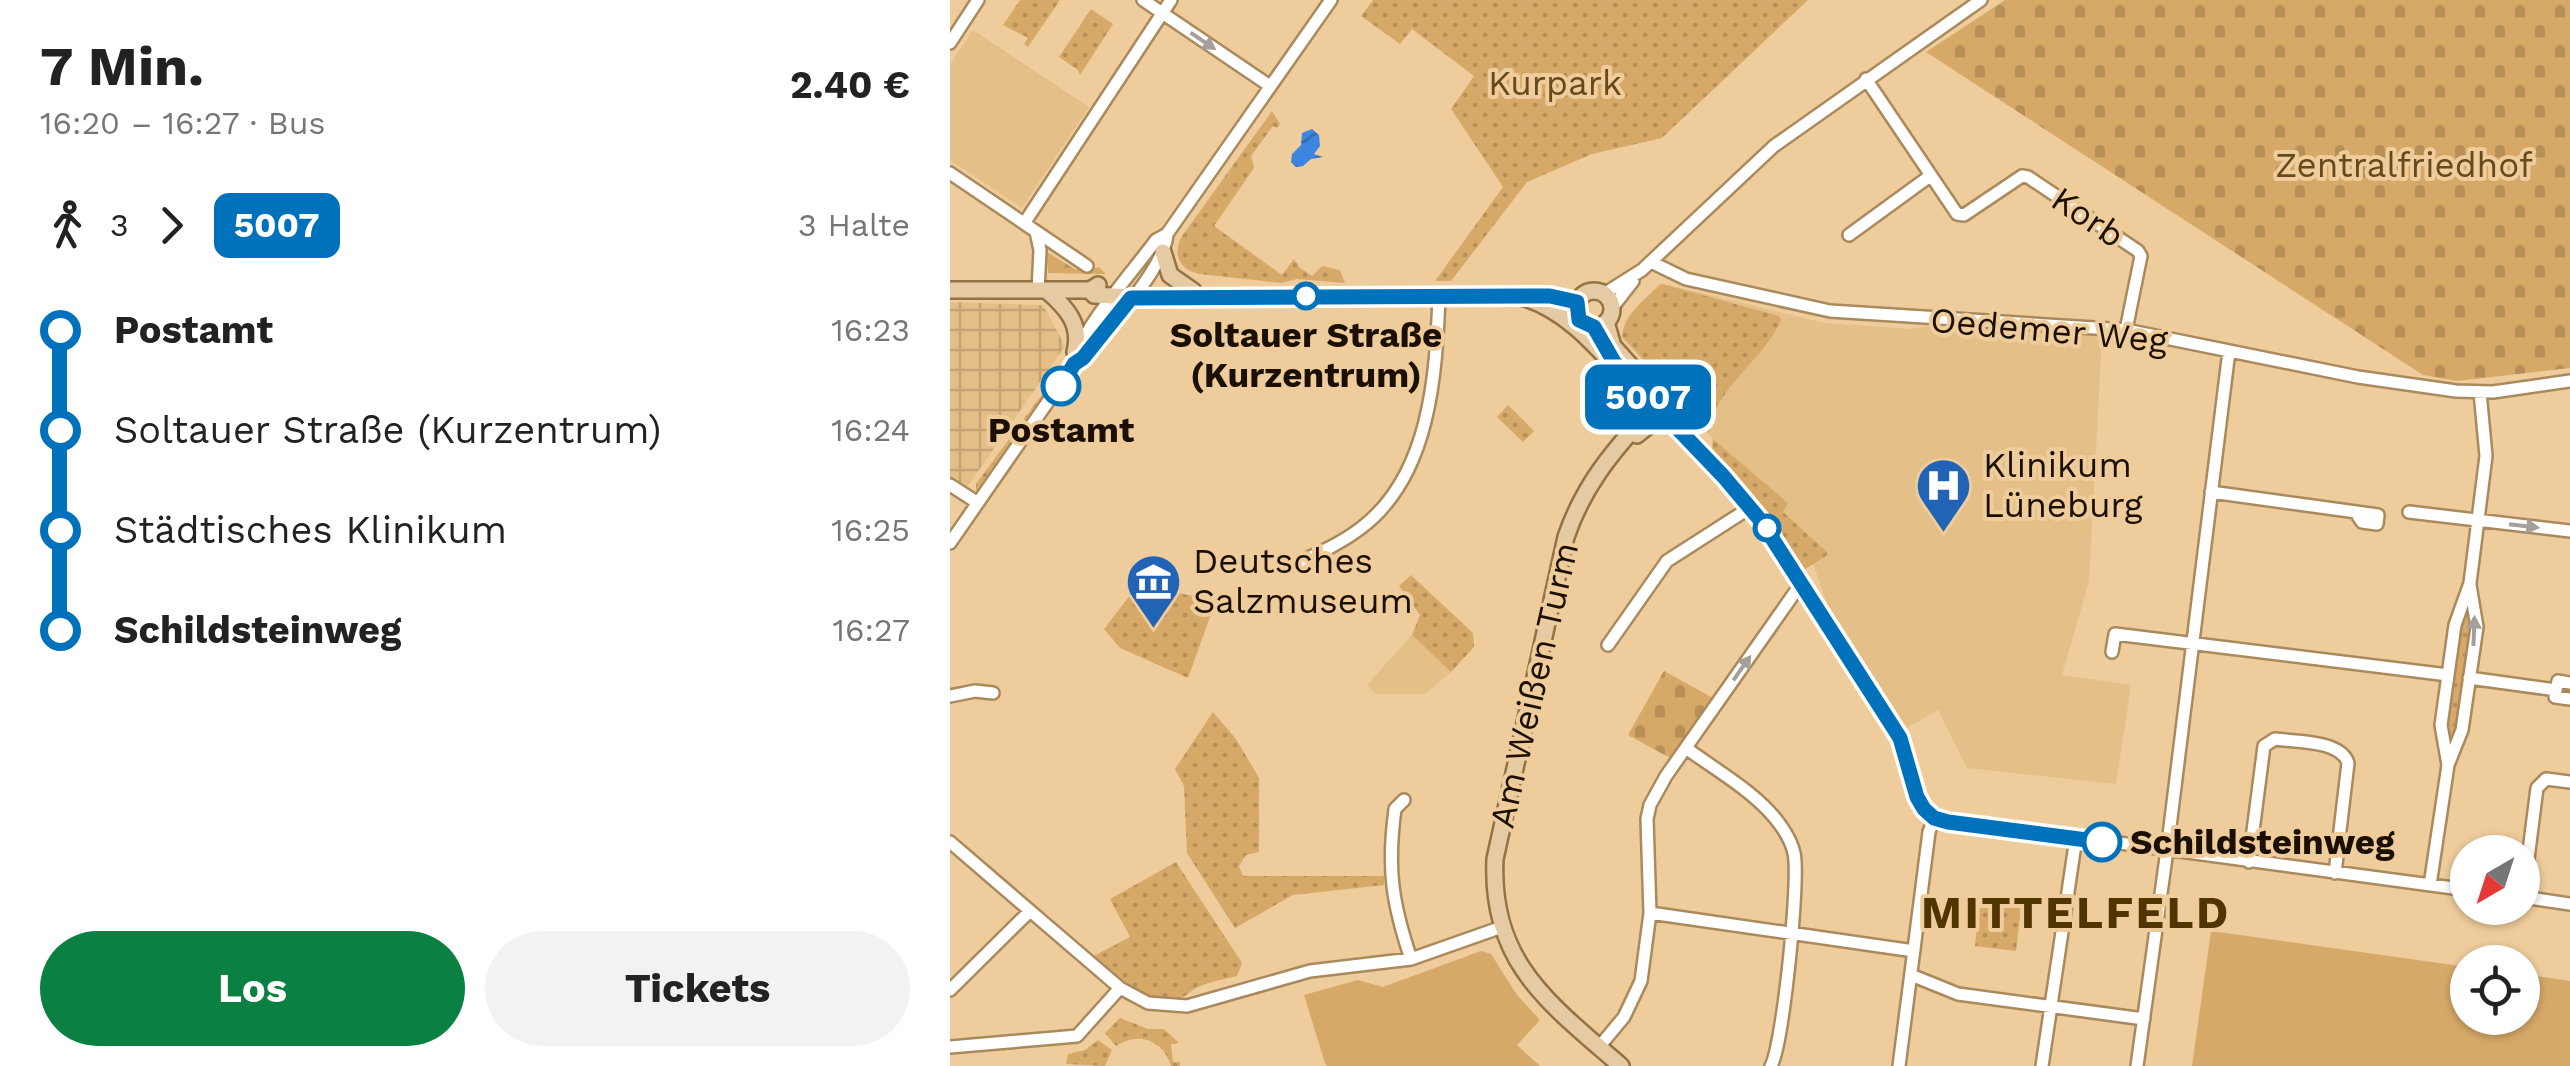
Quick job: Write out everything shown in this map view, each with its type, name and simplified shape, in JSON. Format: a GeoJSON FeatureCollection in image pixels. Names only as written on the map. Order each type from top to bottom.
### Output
{"type":"FeatureCollection","features":[{"type":"Feature","properties":{"kind":"main road"},"geometry":{"type":"LineString","coordinates":[[1163,252],[1170,275],[1193,290]]}},
{"type":"Feature","properties":{"kind":"main road"},"geometry":{"type":"LineString","coordinates":[[950,290],[1090,290],[1094,295],[1193,290],[1216,296]]}},
{"type":"Feature","properties":{"kind":"main road"},"geometry":{"type":"LineString","coordinates":[[1042,290],[1071,315],[1077,330],[1075,358]]}},
{"type":"Feature","properties":{"kind":"main road"},"geometry":{"type":"LineString","coordinates":[[1126,292],[1216,296],[1550,296],[1577,302]]}},
{"type":"Feature","properties":{"kind":"main road"},"geometry":{"type":"LineString","coordinates":[[1518,296],[1540,302],[1563,316],[1655,411],[1661,398],[1614,346],[1604,313],[1588,292],[1577,302]]}},
{"type":"Feature","properties":{"kind":"main road"},"geometry":{"type":"LineString","coordinates":[[1577,302],[1579,320],[1604,313]]}},
{"type":"Feature","properties":{"kind":"main road"},"geometry":{"type":"LineString","coordinates":[[1604,313],[1616,367]]}},
{"type":"Feature","properties":{"kind":"main road","name":"Am Weißen Turm"},"geometry":{"type":"LineString","coordinates":[[1621,1066],[1535,988],[1516,963],[1496,900],[1495,859],[1566,537],[1582,495],[1612,453],[1655,411]]}},
{"type":"Feature","properties":{"kind":"street"},"geometry":{"type":"LineString","coordinates":[[950,43],[978,0]]}},
{"type":"Feature","properties":{"kind":"street"},"geometry":{"type":"LineString","coordinates":[[1144,0],[1267,83]]}},
{"type":"Feature","properties":{"kind":"street"},"geometry":{"type":"LineString","coordinates":[[1025,222],[1171,0]]}},
{"type":"Feature","properties":{"kind":"street"},"geometry":{"type":"LineString","coordinates":[[950,542],[1075,358],[1163,252],[1167,234],[1267,83],[1331,0]]}},
{"type":"Feature","properties":{"kind":"street"},"geometry":{"type":"LineString","coordinates":[[1604,313],[1647,266],[1774,146],[1982,0]]}},
{"type":"Feature","properties":{"kind":"street","name":"Korb"},"geometry":{"type":"LineString","coordinates":[[1866,79],[1957,214],[1964,215],[2022,176],[2028,176],[2138,251],[2141,256],[2126,330]]}},
{"type":"Feature","properties":{"kind":"street"},"geometry":{"type":"LineString","coordinates":[[950,172],[1087,266]]}},
{"type":"Feature","properties":{"kind":"street"},"geometry":{"type":"LineString","coordinates":[[1849,234],[1930,176]]}},
{"type":"Feature","properties":{"kind":"street"},"geometry":{"type":"LineString","coordinates":[[1036,232],[1042,290]]}},
{"type":"Feature","properties":{"kind":"street"},"geometry":{"type":"LineString","coordinates":[[1126,292],[1156,240],[1167,234]]}},
{"type":"Feature","properties":{"kind":"street","name":"Oedemer Weg"},"geometry":{"type":"LineString","coordinates":[[1647,266],[1812,309],[2126,330],[2391,383],[2480,392],[2570,381]]}},
{"type":"Feature","properties":{"kind":"street"},"geometry":{"type":"LineString","coordinates":[[1294,564],[1364,526],[1409,473],[1430,396],[1440,296]]}},
{"type":"Feature","properties":{"kind":"street"},"geometry":{"type":"LineString","coordinates":[[2137,1066],[2168,851],[2229,352]]}},
{"type":"Feature","properties":{"kind":"street"},"geometry":{"type":"LineString","coordinates":[[2448,764],[2441,725],[2454,626],[2470,583],[2486,456],[2480,392]]}},
{"type":"Feature","properties":{"kind":"street"},"geometry":{"type":"LineString","coordinates":[[1655,411],[1751,507],[1900,738],[1917,797],[1934,818],[2450,888]]}},
{"type":"Feature","properties":{"kind":"street"},"geometry":{"type":"LineString","coordinates":[[950,485],[978,503]]}},
{"type":"Feature","properties":{"kind":"street"},"geometry":{"type":"LineString","coordinates":[[2210,492],[2356,512]]}},
{"type":"Feature","properties":{"kind":"street"},"geometry":{"type":"LineString","coordinates":[[1608,645],[1667,560],[1751,507]]}},
{"type":"Feature","properties":{"kind":"street"},"geometry":{"type":"LineString","coordinates":[[2409,512],[2570,531]]}},
{"type":"Feature","properties":{"kind":"street"},"geometry":{"type":"LineString","coordinates":[[2430,885],[2448,764],[2462,730],[2470,678],[2476,627],[2470,583]]}},
{"type":"Feature","properties":{"kind":"street"},"geometry":{"type":"LineString","coordinates":[[1599,1047],[1635,1000],[1646,960],[1650,913],[1647,819],[1657,791],[1800,585]]}},
{"type":"Feature","properties":{"kind":"street"},"geometry":{"type":"LineString","coordinates":[[2112,652],[2115,634],[2448,675]]}},
{"type":"Feature","properties":{"kind":"street"},"geometry":{"type":"LineString","coordinates":[[2470,678],[2556,690]]}},
{"type":"Feature","properties":{"kind":"street"},"geometry":{"type":"LineString","coordinates":[[2570,683],[2558,681],[2556,690],[2556,698],[2570,699]]}},
{"type":"Feature","properties":{"kind":"street"},"geometry":{"type":"LineString","coordinates":[[950,696],[993,693]]}},
{"type":"Feature","properties":{"kind":"street"},"geometry":{"type":"LineString","coordinates":[[2249,862],[2264,746],[2274,739],[2336,748],[2346,755],[2335,873]]}},
{"type":"Feature","properties":{"kind":"street"},"geometry":{"type":"LineString","coordinates":[[1686,748],[1763,806],[1788,838],[1794,854],[1790,934],[1778,1046],[1772,1066]]}},
{"type":"Feature","properties":{"kind":"street"},"geometry":{"type":"LineString","coordinates":[[2531,835],[2537,788],[2546,779],[2570,782]]}},
{"type":"Feature","properties":{"kind":"street"},"geometry":{"type":"LineString","coordinates":[[1404,800],[1394,809],[1390,872],[1392,896],[1412,959]]}},
{"type":"Feature","properties":{"kind":"street"},"geometry":{"type":"LineString","coordinates":[[1899,1066],[1934,818]]}},
{"type":"Feature","properties":{"kind":"street"},"geometry":{"type":"LineString","coordinates":[[2042,1066],[2076,838]]}},
{"type":"Feature","properties":{"kind":"street"},"geometry":{"type":"LineString","coordinates":[[950,842],[1120,988],[1148,1003],[1187,1006],[1310,972],[1412,959],[1502,928]]}},
{"type":"Feature","properties":{"kind":"street"},"geometry":{"type":"LineString","coordinates":[[2540,900],[2570,904]]}},
{"type":"Feature","properties":{"kind":"street"},"geometry":{"type":"LineString","coordinates":[[950,990],[1030,911]]}},
{"type":"Feature","properties":{"kind":"street"},"geometry":{"type":"LineString","coordinates":[[1650,913],[1914,951]]}},
{"type":"Feature","properties":{"kind":"street"},"geometry":{"type":"LineString","coordinates":[[1911,976],[1958,994],[2144,1019]]}},
{"type":"Feature","properties":{"kind":"street"},"geometry":{"type":"LineString","coordinates":[[950,1046],[1077,1036],[1120,988]]}},
{"type":"Feature","properties":{"kind":"shaded area"},"geometry":{"type":"Polygon","coordinates":[[[973,30],[1089,107],[1022,208],[950,160],[950,64],[973,30]]]}},
{"type":"Feature","properties":{"kind":"shaded area","name":"Klinikum Lüneburg"},"geometry":{"type":"Polygon","coordinates":[[[1660,283],[1824,323],[1912,329],[1931,325],[2102,336],[2089,581],[2062,675],[2131,685],[2116,784],[1967,768],[1938,710],[1905,729],[1827,604],[1810,555],[1685,404],[1622,338],[1626,319],[1660,283]]]}},
{"type":"Feature","properties":{"kind":"shaded area"},"geometry":{"type":"Polygon","coordinates":[[[950,302],[1043,305],[1065,346],[965,490],[950,480],[950,302]]]}},
{"type":"Feature","properties":{"kind":"shaded area"},"geometry":{"type":"Polygon","coordinates":[[[1412,635],[1451,672],[1425,694],[1376,694],[1367,685],[1412,635]]]}},
{"type":"Feature","properties":{"kind":"green space"},"geometry":{"type":"Polygon","coordinates":[[[1020,0],[1060,0],[1028,47],[1024,44],[1028,38],[1003,25],[1020,0]]]}},
{"type":"Feature","properties":{"kind":"green space","name":"Kurpark"},"geometry":{"type":"Polygon","coordinates":[[[1373,0],[1808,0],[1662,138],[1592,154],[1527,182],[1451,281],[1435,281],[1503,187],[1451,109],[1474,76],[1412,29],[1400,44],[1361,16],[1373,0]]]}},
{"type":"Feature","properties":{"kind":"green space","name":"Zentralfriedhof"},"geometry":{"type":"Polygon","coordinates":[[[2005,0],[2570,0],[2570,368],[2457,381],[2423,375],[1926,52],[2005,0]]]}},
{"type":"Feature","properties":{"kind":"green space"},"geometry":{"type":"Polygon","coordinates":[[[1091,9],[1113,24],[1080,75],[1059,57],[1091,9]]]}},
{"type":"Feature","properties":{"kind":"green space"},"geometry":{"type":"Polygon","coordinates":[[[1272,111],[1280,124],[1277,128],[1273,126],[1251,156],[1254,168],[1214,226],[1282,275],[1294,259],[1312,276],[1322,266],[1340,270],[1345,283],[1297,279],[1281,283],[1200,274],[1187,269],[1179,260],[1182,236],[1272,111]]]}},
{"type":"Feature","properties":{"kind":"green space"},"geometry":{"type":"Polygon","coordinates":[[[1047,252],[1076,270],[1082,265],[1089,270],[1099,267],[1106,274],[1048,273],[1047,252]]]}},
{"type":"Feature","properties":{"kind":"green space"},"geometry":{"type":"Polygon","coordinates":[[[1662,284],[1779,316],[1781,320],[1720,401],[1709,433],[1622,336],[1632,313],[1662,284]]]}},
{"type":"Feature","properties":{"kind":"green space"},"geometry":{"type":"Polygon","coordinates":[[[1057,374],[976,491],[976,484],[1057,374]]]}},
{"type":"Feature","properties":{"kind":"green space"},"geometry":{"type":"Polygon","coordinates":[[[1508,405],[1534,431],[1523,442],[1497,417],[1508,405]]]}},
{"type":"Feature","properties":{"kind":"green space"},"geometry":{"type":"Polygon","coordinates":[[[1713,439],[1788,503],[1783,512],[1828,553],[1826,556],[1802,571],[1772,525],[1711,458],[1713,439]]]}},
{"type":"Feature","properties":{"kind":"green space"},"geometry":{"type":"Polygon","coordinates":[[[1411,575],[1473,633],[1474,647],[1451,672],[1412,635],[1420,615],[1399,586],[1411,575]]]}},
{"type":"Feature","properties":{"kind":"green space"},"geometry":{"type":"Polygon","coordinates":[[[1142,586],[1204,598],[1211,614],[1188,678],[1120,648],[1104,629],[1142,586]]]}},
{"type":"Feature","properties":{"kind":"green space"},"geometry":{"type":"Polygon","coordinates":[[[2469,593],[2469,676],[2449,755],[2449,673],[2469,593]]]}},
{"type":"Feature","properties":{"kind":"green space"},"geometry":{"type":"Polygon","coordinates":[[[1664,671],[1713,698],[1672,759],[1628,735],[1664,671]]]}},
{"type":"Feature","properties":{"kind":"green space"},"geometry":{"type":"Polygon","coordinates":[[[1213,712],[1236,739],[1259,778],[1259,852],[1246,855],[1239,866],[1243,876],[1384,876],[1384,885],[1293,895],[1235,928],[1187,853],[1184,786],[1175,769],[1213,712]]]}},
{"type":"Feature","properties":{"kind":"green space"},"geometry":{"type":"Polygon","coordinates":[[[1176,862],[1242,963],[1237,976],[1166,1000],[1132,987],[1094,956],[1130,937],[1110,899],[1176,862]]]}},
{"type":"Feature","properties":{"kind":"green space"},"geometry":{"type":"Polygon","coordinates":[[[1980,895],[2022,899],[2016,951],[1975,946],[1980,895]]]}},
{"type":"Feature","properties":{"kind":"green space"},"geometry":{"type":"Polygon","coordinates":[[[2211,931],[2450,965],[2450,1035],[2540,1035],[2540,977],[2570,981],[2570,1066],[2192,1066],[2211,931]]]}},
{"type":"Feature","properties":{"kind":"green space"},"geometry":{"type":"Polygon","coordinates":[[[1481,951],[1491,954],[1517,995],[1540,1020],[1517,1045],[1540,1066],[1327,1066],[1304,995],[1358,980],[1383,987],[1481,951]]]}},
{"type":"Feature","properties":{"kind":"green space"},"geometry":{"type":"Polygon","coordinates":[[[1120,1018],[1148,1029],[1164,1029],[1179,1043],[1171,1044],[1173,1062],[1180,1062],[1180,1066],[1171,1066],[1162,1050],[1149,1041],[1133,1039],[1116,1046],[1105,1033],[1120,1018]]]}},
{"type":"Feature","properties":{"kind":"green space"},"geometry":{"type":"Polygon","coordinates":[[[1098,1040],[1112,1050],[1105,1066],[1066,1064],[1068,1054],[1085,1050],[1098,1040]]]}},
{"type":"Feature","properties":{"kind":"water"},"geometry":{"type":"Polygon","coordinates":[[[1312,129],[1319,135],[1320,146],[1314,154],[1323,157],[1296,167],[1291,162],[1292,154],[1301,145],[1302,133],[1312,129]]]}},
{"type":"Feature","properties":{"kind":"bus line","name":"5007"},"geometry":{"type":"LineString","coordinates":[[1061,386],[1074,364],[1131,298],[1550,296],[1577,302],[1579,320],[1594,327],[1614,362],[1724,477],[1768,530],[1900,738],[1924,809],[1934,818],[1948,822],[2102,842]]}},
{"type":"Feature","properties":{"kind":"place","name":"Soltauer Straße (Kurzentrum)"},"geometry":{"type":"Point","coordinates":[1306,296]}},
{"type":"Feature","properties":{"kind":"place","name":"Postamt"},"geometry":{"type":"Point","coordinates":[1061,386]}},
{"type":"Feature","properties":{"kind":"place","name":"Klinikum Lüneburg"},"geometry":{"type":"Point","coordinates":[1944,534]}},
{"type":"Feature","properties":{"kind":"place","name":"Deutsches Salzmuseum"},"geometry":{"type":"Point","coordinates":[1154,630]}},
{"type":"Feature","properties":{"kind":"place","name":"Schildsteinweg"},"geometry":{"type":"Point","coordinates":[2102,842]}},
{"type":"Feature","properties":{"kind":"district","name":"MITTELFELD"},"geometry":{"type":"Point","coordinates":[2076,912]}}]}
